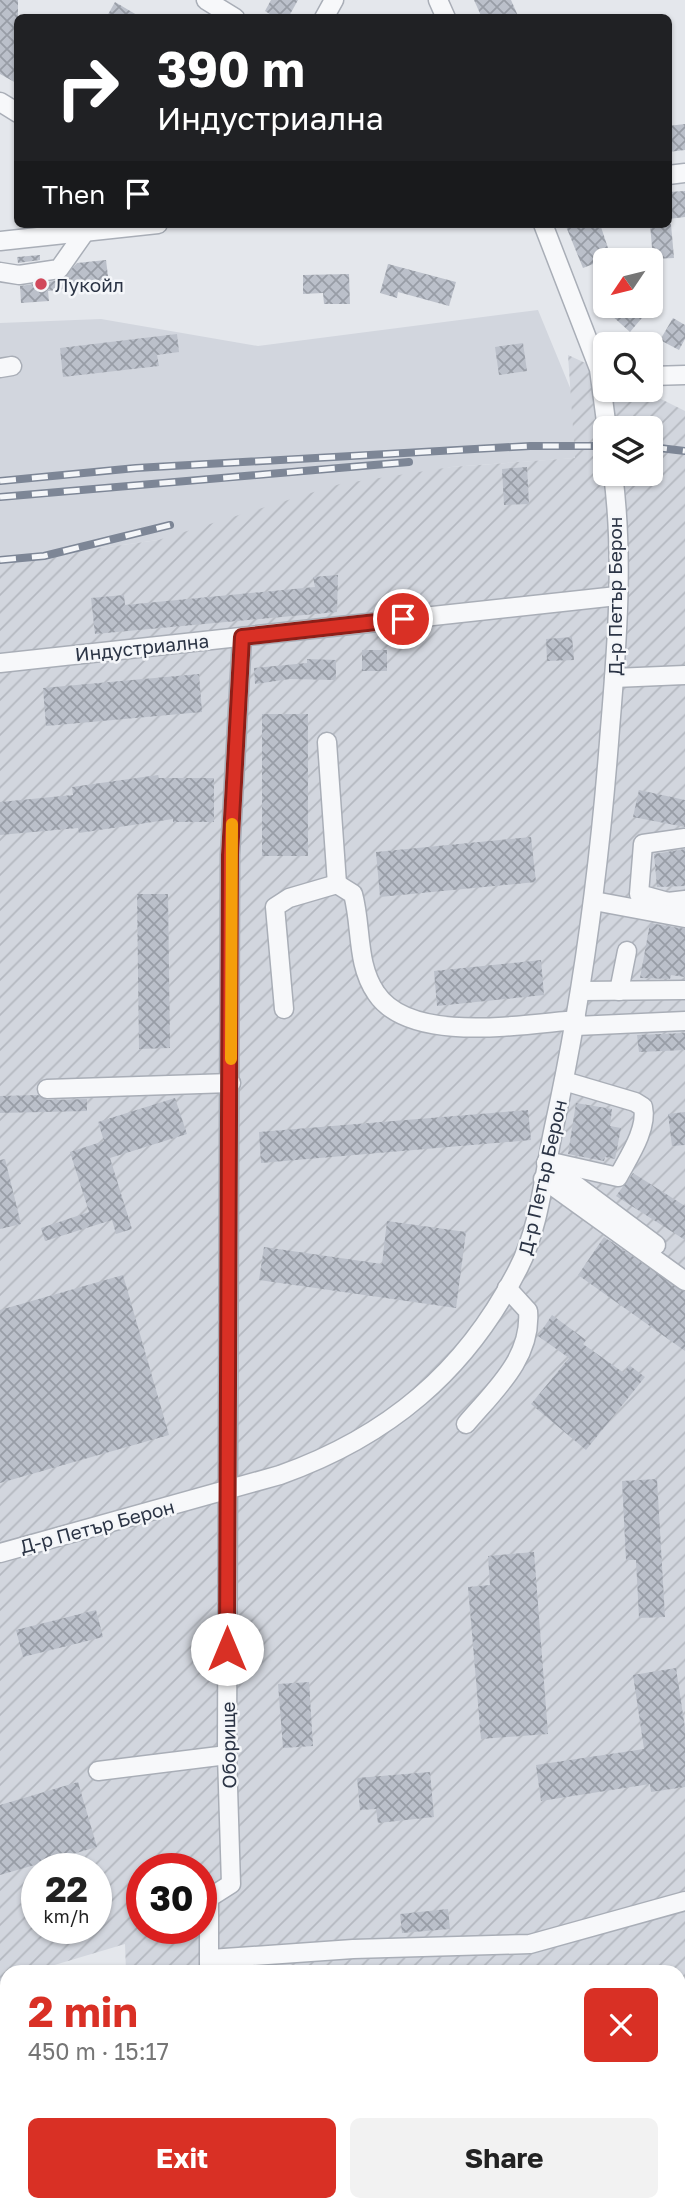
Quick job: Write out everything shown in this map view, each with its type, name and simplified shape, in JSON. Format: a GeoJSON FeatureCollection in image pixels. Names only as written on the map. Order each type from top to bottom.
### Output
{"type":"FeatureCollection","features":[{"type":"Feature","properties":{"kind":"street"},"geometry":{"type":"LineString","coordinates":[[206,0],[229,14]]}},
{"type":"Feature","properties":{"kind":"street"},"geometry":{"type":"LineString","coordinates":[[0,241],[84,228]]}},
{"type":"Feature","properties":{"kind":"street"},"geometry":{"type":"LineString","coordinates":[[0,272],[19,275],[59,269],[84,228]]}},
{"type":"Feature","properties":{"kind":"street"},"geometry":{"type":"LineString","coordinates":[[545,228],[593,346]]}},
{"type":"Feature","properties":{"kind":"street"},"geometry":{"type":"LineString","coordinates":[[663,376],[685,375]]}},
{"type":"Feature","properties":{"kind":"street","name":"Д-р Петър Берон"},"geometry":{"type":"LineString","coordinates":[[0,1553],[227,1491],[326,1458],[368,1437],[429,1390],[461,1353],[507,1288],[527,1251],[577,1023],[594,901],[614,678],[617,596],[613,486]]}},
{"type":"Feature","properties":{"kind":"street","name":"Индустриална"},"geometry":{"type":"LineString","coordinates":[[0,663],[617,596]]}},
{"type":"Feature","properties":{"kind":"street","name":"Оборище"},"geometry":{"type":"LineString","coordinates":[[210,1965],[209,1898],[231,1884],[227,1755],[230,855],[242,637]]}},
{"type":"Feature","properties":{"kind":"street"},"geometry":{"type":"LineString","coordinates":[[614,678],[683,676]]}},
{"type":"Feature","properties":{"kind":"street"},"geometry":{"type":"LineString","coordinates":[[327,742],[337,884]]}},
{"type":"Feature","properties":{"kind":"street"},"geometry":{"type":"LineString","coordinates":[[685,838],[643,844],[639,894],[668,902],[685,900]]}},
{"type":"Feature","properties":{"kind":"street"},"geometry":{"type":"LineString","coordinates":[[284,1009],[275,907],[289,898],[337,884],[353,894],[360,919],[360,952],[375,993],[393,1013],[437,1025],[478,1028],[685,1021]]}},
{"type":"Feature","properties":{"kind":"street"},"geometry":{"type":"LineString","coordinates":[[594,901],[685,918]]}},
{"type":"Feature","properties":{"kind":"street"},"geometry":{"type":"LineString","coordinates":[[619,991],[628,951]]}},
{"type":"Feature","properties":{"kind":"street"},"geometry":{"type":"LineString","coordinates":[[581,991],[685,990]]}},
{"type":"Feature","properties":{"kind":"street"},"geometry":{"type":"LineString","coordinates":[[545,1168],[618,1177],[634,1146],[645,1115],[643,1107],[635,1102],[564,1081]]}},
{"type":"Feature","properties":{"kind":"street"},"geometry":{"type":"LineString","coordinates":[[47,1089],[231,1083]]}},
{"type":"Feature","properties":{"kind":"street"},"geometry":{"type":"LineString","coordinates":[[545,1168],[685,1266]]}},
{"type":"Feature","properties":{"kind":"street"},"geometry":{"type":"LineString","coordinates":[[545,1168],[685,1281]]}},
{"type":"Feature","properties":{"kind":"street"},"geometry":{"type":"LineString","coordinates":[[466,1424],[514,1368],[526,1343],[528,1311],[507,1288]]}},
{"type":"Feature","properties":{"kind":"street"},"geometry":{"type":"LineString","coordinates":[[98,1771],[227,1755]]}},
{"type":"Feature","properties":{"kind":"street"},"geometry":{"type":"LineString","coordinates":[[218,1965],[353,1949],[530,1944],[685,1901]]}},
{"type":"Feature","properties":{"kind":"shaded area"},"geometry":{"type":"Polygon","coordinates":[[[538,310],[571,390],[576,458],[451,467],[158,540],[0,562],[0,323],[101,319],[258,346],[538,310]]]}},
{"type":"Feature","properties":{"kind":"shaded area"},"geometry":{"type":"Polygon","coordinates":[[[568,355],[593,366],[593,402],[663,400],[685,411],[685,1965],[126,1965],[125,1944],[54,1965],[0,1965],[0,562],[158,540],[340,484],[451,467],[575,458],[568,355]]]}},
{"type":"Feature","properties":{"kind":"building"},"geometry":{"type":"Polygon","coordinates":[[[0,0],[18,0],[18,14],[14,14],[14,82],[0,74],[0,0]]]}},
{"type":"Feature","properties":{"kind":"building"},"geometry":{"type":"Polygon","coordinates":[[[271,0],[298,0],[290,14],[270,14],[265,11],[271,0]]]}},
{"type":"Feature","properties":{"kind":"building"},"geometry":{"type":"Polygon","coordinates":[[[474,0],[511,0],[517,14],[480,14],[474,0]]]}},
{"type":"Feature","properties":{"kind":"building"},"geometry":{"type":"Polygon","coordinates":[[[115,2],[135,14],[108,14],[115,2]]]}},
{"type":"Feature","properties":{"kind":"building"},"geometry":{"type":"Polygon","coordinates":[[[685,124],[685,150],[672,152],[672,126],[685,124]]]}},
{"type":"Feature","properties":{"kind":"building"},"geometry":{"type":"Polygon","coordinates":[[[685,191],[685,217],[672,219],[672,192],[685,191]]]}},
{"type":"Feature","properties":{"kind":"building"},"geometry":{"type":"Polygon","coordinates":[[[567,228],[601,228],[608,248],[593,248],[593,264],[583,268],[567,228]]]}},
{"type":"Feature","properties":{"kind":"building"},"geometry":{"type":"Polygon","coordinates":[[[650,228],[671,228],[674,258],[663,259],[663,248],[652,248],[650,228]]]}},
{"type":"Feature","properties":{"kind":"building"},"geometry":{"type":"Polygon","coordinates":[[[40,255],[40,260],[18,263],[17,257],[40,255]]]}},
{"type":"Feature","properties":{"kind":"building"},"geometry":{"type":"Polygon","coordinates":[[[106,260],[109,284],[48,291],[49,301],[21,303],[20,286],[61,280],[77,263],[106,260]]]}},
{"type":"Feature","properties":{"kind":"building"},"geometry":{"type":"Polygon","coordinates":[[[388,264],[456,282],[449,306],[398,292],[397,298],[380,293],[388,264]]]}},
{"type":"Feature","properties":{"kind":"building"},"geometry":{"type":"Polygon","coordinates":[[[349,274],[350,304],[324,304],[323,293],[303,294],[303,275],[349,274]]]}},
{"type":"Feature","properties":{"kind":"building"},"geometry":{"type":"Polygon","coordinates":[[[614,318],[642,318],[630,332],[614,318]]]}},
{"type":"Feature","properties":{"kind":"building"},"geometry":{"type":"Polygon","coordinates":[[[673,318],[685,325],[685,339],[679,350],[663,342],[663,335],[673,318]]]}},
{"type":"Feature","properties":{"kind":"building"},"geometry":{"type":"Polygon","coordinates":[[[177,334],[179,352],[157,355],[159,366],[63,377],[60,348],[177,334]]]}},
{"type":"Feature","properties":{"kind":"building"},"geometry":{"type":"Polygon","coordinates":[[[523,343],[527,371],[499,375],[495,347],[523,343]]]}},
{"type":"Feature","properties":{"kind":"building"},"geometry":{"type":"Polygon","coordinates":[[[527,467],[529,504],[504,505],[502,469],[527,467]]]}},
{"type":"Feature","properties":{"kind":"building"},"geometry":{"type":"Polygon","coordinates":[[[338,575],[337,612],[95,634],[91,598],[124,595],[125,605],[315,587],[313,577],[338,575]]]}},
{"type":"Feature","properties":{"kind":"building"},"geometry":{"type":"Polygon","coordinates":[[[572,637],[574,660],[547,661],[546,639],[572,637]]]}},
{"type":"Feature","properties":{"kind":"building"},"geometry":{"type":"Polygon","coordinates":[[[362,650],[387,650],[387,671],[362,671],[362,650]]]}},
{"type":"Feature","properties":{"kind":"building"},"geometry":{"type":"Polygon","coordinates":[[[307,659],[336,660],[336,680],[290,679],[255,684],[254,668],[307,663],[307,659]]]}},
{"type":"Feature","properties":{"kind":"building"},"geometry":{"type":"Polygon","coordinates":[[[199,674],[202,712],[46,726],[43,688],[199,674]]]}},
{"type":"Feature","properties":{"kind":"building"},"geometry":{"type":"Polygon","coordinates":[[[262,714],[308,714],[308,856],[262,856],[262,714]]]}},
{"type":"Feature","properties":{"kind":"building"},"geometry":{"type":"Polygon","coordinates":[[[158,775],[159,778],[214,778],[214,822],[173,822],[173,819],[79,833],[78,828],[0,835],[0,802],[73,795],[72,787],[158,775]]]}},
{"type":"Feature","properties":{"kind":"building"},"geometry":{"type":"Polygon","coordinates":[[[639,790],[685,800],[685,827],[633,817],[639,790]]]}},
{"type":"Feature","properties":{"kind":"building"},"geometry":{"type":"Polygon","coordinates":[[[531,837],[536,882],[380,897],[376,852],[531,837]]]}},
{"type":"Feature","properties":{"kind":"building"},"geometry":{"type":"Polygon","coordinates":[[[685,849],[685,886],[657,887],[654,854],[685,849]]]}},
{"type":"Feature","properties":{"kind":"building"},"geometry":{"type":"Polygon","coordinates":[[[137,894],[168,894],[170,1048],[139,1049],[137,894]]]}},
{"type":"Feature","properties":{"kind":"building"},"geometry":{"type":"Polygon","coordinates":[[[650,923],[685,929],[685,977],[671,975],[670,979],[640,978],[650,923]]]}},
{"type":"Feature","properties":{"kind":"building"},"geometry":{"type":"Polygon","coordinates":[[[541,960],[544,995],[437,1006],[434,971],[541,960]]]}},
{"type":"Feature","properties":{"kind":"building"},"geometry":{"type":"Polygon","coordinates":[[[685,1033],[685,1050],[639,1052],[637,1035],[685,1033]]]}},
{"type":"Feature","properties":{"kind":"building"},"geometry":{"type":"Polygon","coordinates":[[[38,1095],[47,1100],[87,1099],[87,1111],[0,1113],[0,1096],[38,1095]]]}},
{"type":"Feature","properties":{"kind":"building"},"geometry":{"type":"Polygon","coordinates":[[[175,1098],[187,1134],[110,1158],[132,1229],[116,1234],[112,1220],[45,1241],[41,1228],[89,1212],[70,1152],[104,1141],[98,1122],[175,1098]]]}},
{"type":"Feature","properties":{"kind":"building"},"geometry":{"type":"Polygon","coordinates":[[[576,1103],[612,1109],[610,1126],[621,1128],[615,1159],[605,1157],[604,1161],[568,1154],[576,1103]]]}},
{"type":"Feature","properties":{"kind":"building"},"geometry":{"type":"Polygon","coordinates":[[[528,1110],[531,1140],[261,1163],[259,1132],[528,1110]]]}},
{"type":"Feature","properties":{"kind":"building"},"geometry":{"type":"Polygon","coordinates":[[[685,1112],[685,1145],[672,1146],[668,1114],[685,1112]]]}},
{"type":"Feature","properties":{"kind":"building"},"geometry":{"type":"Polygon","coordinates":[[[5,1159],[21,1224],[0,1229],[0,1160],[5,1159]]]}},
{"type":"Feature","properties":{"kind":"building"},"geometry":{"type":"Polygon","coordinates":[[[633,1173],[685,1206],[685,1240],[616,1196],[633,1173]]]}},
{"type":"Feature","properties":{"kind":"building"},"geometry":{"type":"Polygon","coordinates":[[[387,1221],[466,1232],[456,1308],[259,1280],[264,1247],[382,1264],[387,1221]]]}},
{"type":"Feature","properties":{"kind":"building"},"geometry":{"type":"Polygon","coordinates":[[[604,1237],[685,1292],[685,1351],[578,1275],[604,1237]]]}},
{"type":"Feature","properties":{"kind":"building"},"geometry":{"type":"Polygon","coordinates":[[[123,1275],[169,1435],[0,1483],[0,1310],[123,1275]]]}},
{"type":"Feature","properties":{"kind":"building"},"geometry":{"type":"Polygon","coordinates":[[[552,1315],[586,1340],[583,1344],[624,1373],[629,1365],[645,1377],[586,1450],[531,1404],[569,1358],[538,1336],[552,1315]]]}},
{"type":"Feature","properties":{"kind":"building"},"geometry":{"type":"Polygon","coordinates":[[[657,1479],[665,1617],[639,1618],[636,1560],[626,1560],[622,1481],[657,1479]]]}},
{"type":"Feature","properties":{"kind":"building"},"geometry":{"type":"Polygon","coordinates":[[[534,1552],[548,1734],[481,1739],[468,1587],[490,1585],[488,1556],[534,1552]]]}},
{"type":"Feature","properties":{"kind":"building"},"geometry":{"type":"Polygon","coordinates":[[[96,1610],[103,1637],[23,1657],[16,1630],[96,1610]]]}},
{"type":"Feature","properties":{"kind":"building"},"geometry":{"type":"Polygon","coordinates":[[[676,1668],[685,1728],[685,1787],[651,1792],[650,1784],[541,1801],[536,1765],[644,1749],[633,1675],[676,1668]]]}},
{"type":"Feature","properties":{"kind":"building"},"geometry":{"type":"Polygon","coordinates":[[[309,1682],[313,1746],[283,1748],[278,1684],[309,1682]]]}},
{"type":"Feature","properties":{"kind":"building"},"geometry":{"type":"Polygon","coordinates":[[[430,1772],[434,1817],[378,1823],[376,1809],[360,1810],[357,1778],[430,1772]]]}},
{"type":"Feature","properties":{"kind":"building"},"geometry":{"type":"Polygon","coordinates":[[[78,1782],[97,1847],[76,1853],[21,1853],[21,1869],[0,1875],[0,1805],[78,1782]]]}},
{"type":"Feature","properties":{"kind":"building"},"geometry":{"type":"Polygon","coordinates":[[[448,1909],[450,1929],[402,1933],[400,1914],[448,1909]]]}},
{"type":"Feature","properties":{"kind":"railway"},"geometry":{"type":"LineString","coordinates":[[0,481],[136,468],[530,446],[593,446]]}},
{"type":"Feature","properties":{"kind":"railway"},"geometry":{"type":"LineString","coordinates":[[663,448],[685,451]]}},
{"type":"Feature","properties":{"kind":"railway"},"geometry":{"type":"LineString","coordinates":[[0,497],[409,462]]}},
{"type":"Feature","properties":{"kind":"railway"},"geometry":{"type":"LineString","coordinates":[[0,560],[44,556],[170,525]]}},
{"type":"Feature","properties":{"kind":"slow traffic"},"geometry":{"type":"LineString","coordinates":[[231,1059],[232,824]]}},
{"type":"Feature","properties":{"kind":"place","name":"Лукойл"},"geometry":{"type":"Point","coordinates":[41,284]}},
{"type":"Feature","properties":{"kind":"route"},"geometry":{"type":"LineString","coordinates":[[227,1649],[230,855],[242,637],[403,619]]}}]}
